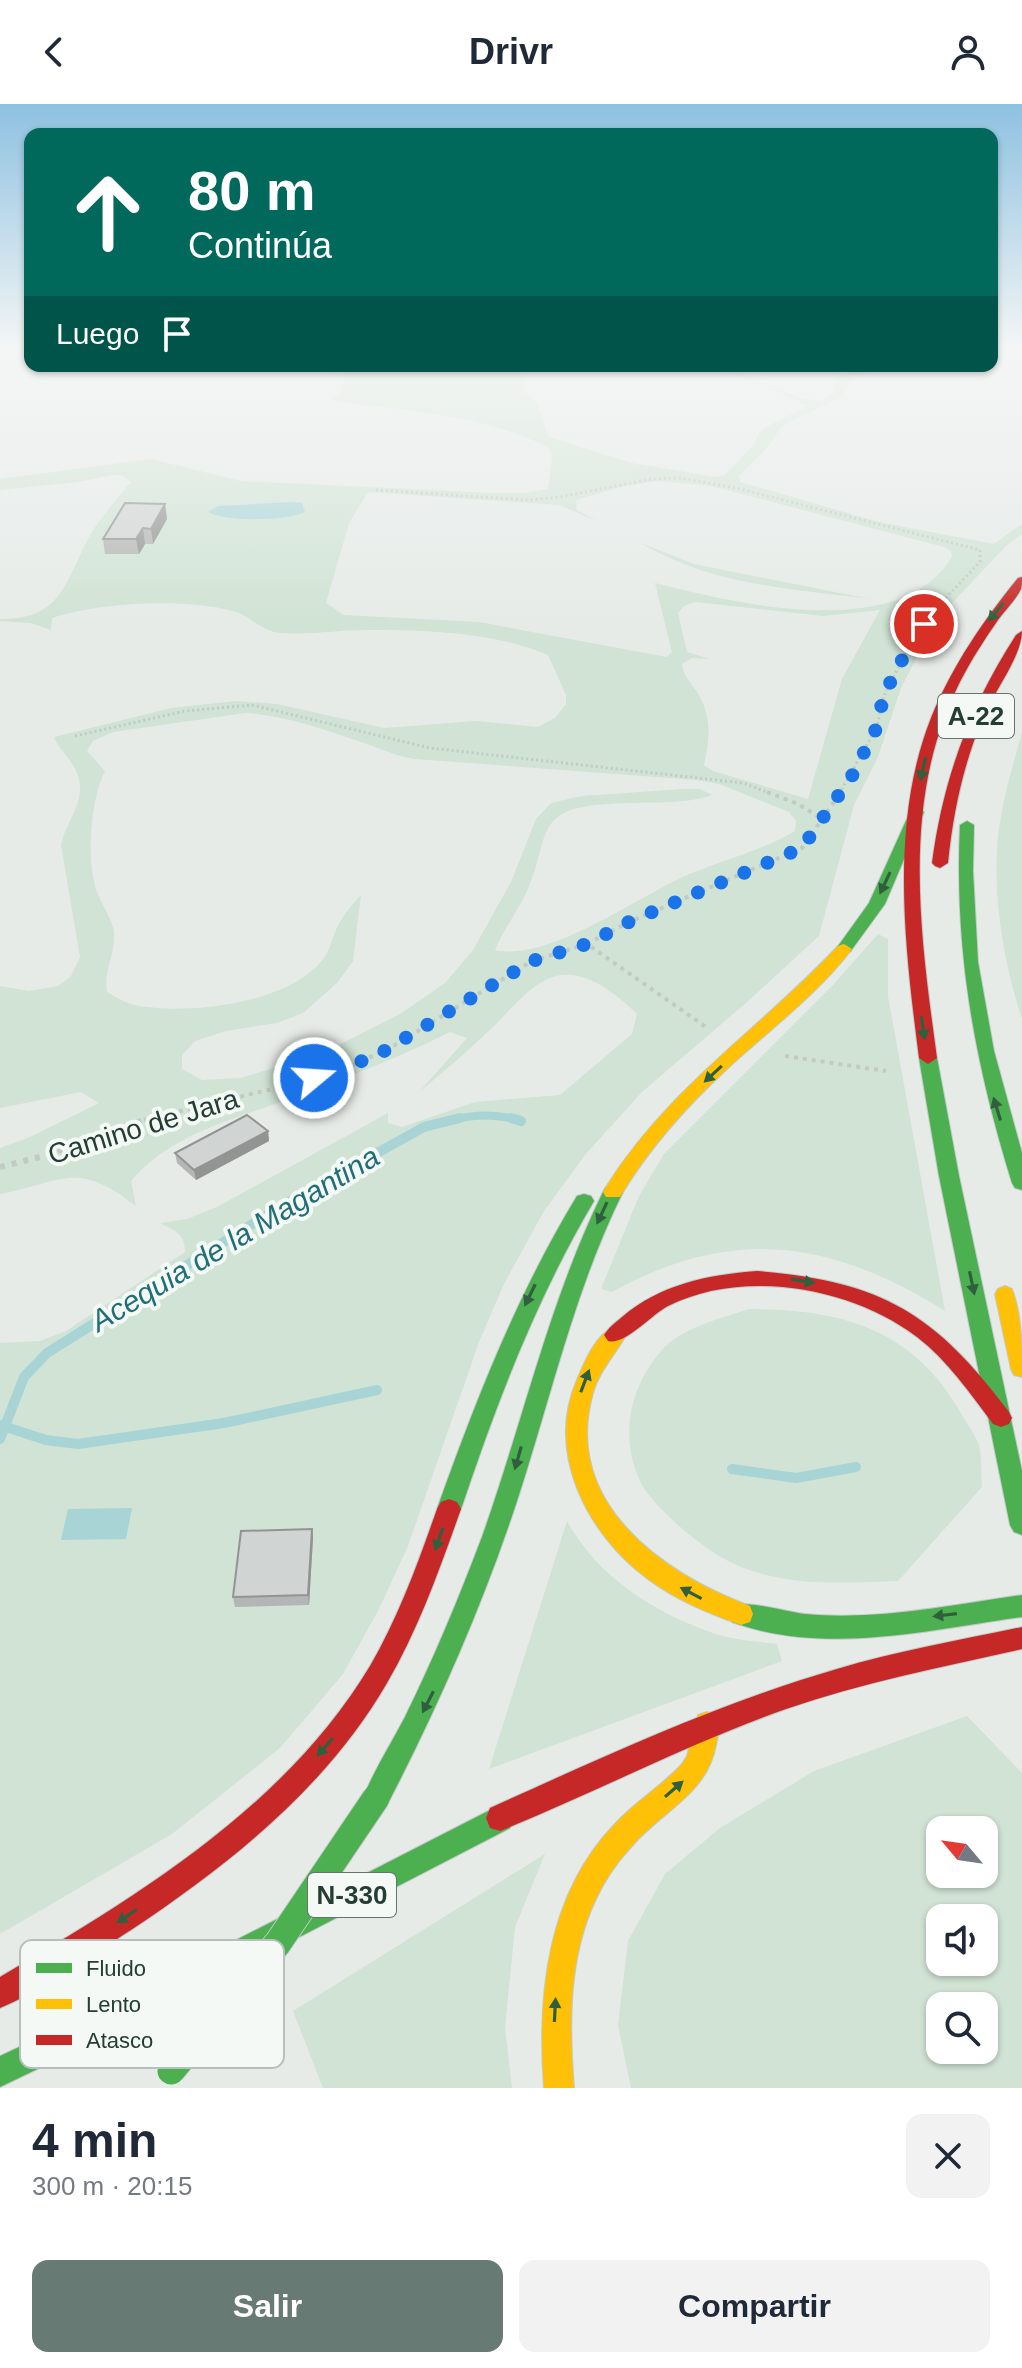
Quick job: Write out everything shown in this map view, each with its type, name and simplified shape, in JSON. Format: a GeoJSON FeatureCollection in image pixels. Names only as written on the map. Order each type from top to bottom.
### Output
{"type":"FeatureCollection","features":[{"type":"Feature","properties":{"kind":"highway"},"geometry":{"type":"LineString","coordinates":[[1022,580],[972,645],[942,707],[929,744],[917,812],[915,951],[930,1080],[1022,1525]]}},
{"type":"Feature","properties":{"kind":"highway","name":"A-22"},"geometry":{"type":"LineString","coordinates":[[940,882],[956,773],[983,698],[1022,635]]}},
{"type":"Feature","properties":{"kind":"highway"},"geometry":{"type":"LineString","coordinates":[[995,722],[1022,665]]}},
{"type":"Feature","properties":{"kind":"highway"},"geometry":{"type":"LineString","coordinates":[[280,1940],[376,1798],[431,1695],[453,1645],[503,1508],[544,1366],[576,1274],[609,1199],[643,1146],[677,1108],[805,990],[861,929],[917,812]]}},
{"type":"Feature","properties":{"kind":"highway"},"geometry":{"type":"LineString","coordinates":[[969,812],[964,884],[977,1020],[995,1102],[1022,1183]]}},
{"type":"Feature","properties":{"kind":"highway"},"geometry":{"type":"LineString","coordinates":[[977,1020],[1022,1117]]}},
{"type":"Feature","properties":{"kind":"highway"},"geometry":{"type":"LineString","coordinates":[[89,1940],[157,1894],[300,1775],[349,1718],[393,1650],[411,1611],[434,1554],[486,1397],[543,1268],[599,1182],[643,1146]]}},
{"type":"Feature","properties":{"kind":"highway"},"geometry":{"type":"LineString","coordinates":[[1001,1418],[965,1371],[937,1342],[885,1307],[844,1291],[801,1280],[744,1278],[716,1282],[664,1298],[622,1327],[604,1345],[581,1388],[575,1437],[588,1489],[621,1540],[670,1582],[734,1611],[765,1620],[810,1626],[863,1624],[1022,1606]]}},
{"type":"Feature","properties":{"kind":"highway"},"geometry":{"type":"LineString","coordinates":[[1003,1282],[1022,1369]]}},
{"type":"Feature","properties":{"kind":"highway","name":"N-330"},"geometry":{"type":"LineString","coordinates":[[265,1940],[541,1798],[707,1724],[854,1675],[1022,1638]]}},
{"type":"Feature","properties":{"kind":"highway"},"geometry":{"type":"LineString","coordinates":[[559,2088],[554,2051],[555,2002],[562,1956],[575,1914],[594,1876],[619,1839],[695,1770],[707,1724]]}},
{"type":"Feature","properties":{"kind":"highway"},"geometry":{"type":"LineString","coordinates":[[0,1993],[20,1982]]}},
{"type":"Feature","properties":{"kind":"highway","name":"N-330"},"geometry":{"type":"LineString","coordinates":[[0,2072],[20,2063]]}},
{"type":"Feature","properties":{"kind":"highway"},"geometry":{"type":"LineString","coordinates":[[153,2088],[174,2068]]}},
{"type":"Feature","properties":{"kind":"path","name":"Camino de Jara"},"geometry":{"type":"LineString","coordinates":[[0,1167],[44,1156],[151,1118],[297,1083],[358,1063],[395,1045],[532,961],[587,944],[629,922],[802,848],[852,776],[877,727],[883,698],[912,640],[936,608],[980,562],[980,550],[752,492],[680,478],[651,479],[560,497],[528,500],[376,490]]}},
{"type":"Feature","properties":{"kind":"path"},"geometry":{"type":"LineString","coordinates":[[75,736],[185,710],[229,704],[252,705],[430,748],[554,764],[696,775],[743,783],[798,804],[824,820]]}},
{"type":"Feature","properties":{"kind":"path"},"geometry":{"type":"LineString","coordinates":[[587,944],[706,1027]]}},
{"type":"Feature","properties":{"kind":"path"},"geometry":{"type":"LineString","coordinates":[[785,1056],[840,1067],[886,1071]]}},
{"type":"Feature","properties":{"kind":"green space"},"geometry":{"type":"Polygon","coordinates":[[[528,439],[554,439],[632,463],[715,477],[725,475],[754,445],[756,439],[774,439],[739,476],[740,482],[879,522],[994,544],[1022,524],[1022,534],[1006,546],[936,620],[901,688],[878,757],[854,805],[819,936],[642,1092],[585,1155],[544,1211],[504,1284],[479,1342],[408,1546],[379,1609],[343,1674],[280,1748],[172,1834],[0,1934],[0,1343],[40,1341],[66,1331],[185,1252],[181,1237],[160,1223],[187,1219],[217,1207],[388,1113],[388,1123],[402,1127],[475,1102],[560,1095],[632,1034],[637,1014],[609,990],[586,978],[562,975],[550,978],[527,993],[419,1092],[467,1038],[450,1032],[369,1068],[183,1140],[147,1165],[131,1181],[136,1206],[99,1183],[84,1179],[56,1180],[0,1194],[0,1148],[30,1137],[99,1103],[81,1092],[0,1108],[0,986],[29,991],[58,986],[71,976],[80,957],[61,845],[78,801],[80,783],[75,768],[54,737],[171,708],[236,701],[277,704],[384,728],[476,721],[538,727],[555,718],[566,704],[566,695],[548,655],[483,637],[390,630],[282,633],[268,630],[233,611],[167,603],[117,605],[72,613],[52,618],[51,630],[31,623],[0,621],[38,612],[51,604],[68,580],[96,525],[131,482],[122,475],[113,475],[0,490],[0,479],[151,459],[241,481],[524,493],[548,489],[552,459],[548,447],[528,439]],[[656,481],[576,500],[577,510],[597,521],[559,505],[368,492],[349,523],[326,603],[344,615],[479,622],[667,657],[672,652],[655,583],[770,607],[856,609],[894,601],[927,584],[952,557],[951,551],[944,547],[711,486],[656,481]],[[695,602],[684,606],[678,613],[687,652],[710,659],[692,658],[682,664],[702,701],[707,718],[704,765],[713,771],[808,799],[842,679],[880,610],[823,616],[695,602]],[[245,713],[113,732],[93,741],[87,751],[105,771],[96,798],[91,848],[97,892],[114,932],[107,992],[124,1001],[157,1008],[209,1007],[263,996],[287,986],[308,974],[324,958],[341,920],[361,895],[353,961],[337,983],[303,1013],[277,1023],[226,1031],[195,1041],[182,1055],[182,1069],[202,1080],[241,1078],[325,1052],[400,1014],[445,983],[473,950],[511,882],[536,819],[551,803],[582,796],[683,789],[700,789],[712,795],[674,802],[584,807],[556,819],[543,840],[527,891],[495,950],[517,951],[566,937],[687,875],[755,850],[795,831],[796,821],[789,812],[719,784],[415,759],[303,723],[245,713]]]}},
{"type":"Feature","properties":{"kind":"green space"},"geometry":{"type":"Polygon","coordinates":[[[641,543],[694,564],[870,599],[723,577],[667,557],[641,543]]]}},
{"type":"Feature","properties":{"kind":"green space"},"geometry":{"type":"Polygon","coordinates":[[[1022,731],[1022,1019],[1003,945],[996,866],[1003,805],[1022,731]]]}},
{"type":"Feature","properties":{"kind":"green space"},"geometry":{"type":"Polygon","coordinates":[[[878,934],[888,939],[888,996],[945,1311],[903,1287],[862,1269],[821,1256],[781,1250],[740,1250],[699,1257],[656,1271],[612,1292],[601,1289],[639,1196],[664,1154],[833,985],[878,934]]]}},
{"type":"Feature","properties":{"kind":"green space"},"geometry":{"type":"Polygon","coordinates":[[[749,1309],[814,1313],[843,1319],[897,1343],[942,1384],[975,1437],[980,1450],[982,1487],[898,1581],[806,1581],[761,1574],[740,1566],[698,1542],[664,1512],[640,1481],[630,1447],[629,1430],[635,1396],[650,1365],[661,1351],[680,1336],[749,1309]]]}},
{"type":"Feature","properties":{"kind":"green space"},"geometry":{"type":"Polygon","coordinates":[[[567,1521],[594,1559],[647,1602],[667,1614],[718,1635],[777,1644],[782,1661],[489,1769],[567,1521]]]}},
{"type":"Feature","properties":{"kind":"green space"},"geometry":{"type":"Polygon","coordinates":[[[967,1716],[1022,1773],[1022,2088],[631,2088],[618,2025],[628,1941],[665,1874],[720,1828],[814,1771],[967,1716]]]}},
{"type":"Feature","properties":{"kind":"green space"},"geometry":{"type":"Polygon","coordinates":[[[545,1854],[515,1927],[505,2028],[512,2088],[323,2088],[293,2011],[545,1854]]]}},
{"type":"Feature","properties":{"kind":"water"},"geometry":{"type":"Polygon","coordinates":[[[302,503],[305,512],[256,519],[208,512],[218,506],[302,503]]]}},
{"type":"Feature","properties":{"kind":"water"},"geometry":{"type":"Polygon","coordinates":[[[132,1508],[126,1539],[61,1540],[68,1509],[132,1508]]]}},
{"type":"Feature","properties":{"kind":"building"},"geometry":{"type":"Polygon","coordinates":[[[125,503],[165,504],[151,529],[143,528],[136,539],[103,539],[125,503]]]}},
{"type":"Feature","properties":{"kind":"building"},"geometry":{"type":"Polygon","coordinates":[[[247,1115],[268,1131],[194,1170],[175,1153],[247,1115]]]}},
{"type":"Feature","properties":{"kind":"building"},"geometry":{"type":"Polygon","coordinates":[[[312,1529],[308,1595],[233,1597],[241,1531],[312,1529]]]}},
{"type":"Feature","properties":{"kind":"waterway","name":"Acequia de la Magantina"},"geometry":{"type":"LineString","coordinates":[[452,1120],[486,1116],[516,1119]]}},
{"type":"Feature","properties":{"kind":"waterway","name":"Acequia de la Magantina"},"geometry":{"type":"LineString","coordinates":[[452,1120],[460,1118]]}},
{"type":"Feature","properties":{"kind":"waterway","name":"Acequia de la Magantina"},"geometry":{"type":"LineString","coordinates":[[511,1118],[516,1119]]}},
{"type":"Feature","properties":{"kind":"waterway","name":"Acequia de la Magantina"},"geometry":{"type":"LineString","coordinates":[[516,1119],[521,1121]]}},
{"type":"Feature","properties":{"kind":"waterway","name":"Acequia de la Magantina"},"geometry":{"type":"LineString","coordinates":[[5,1427],[24,1377],[47,1353],[278,1208],[424,1127],[452,1120]]}},
{"type":"Feature","properties":{"kind":"waterway"},"geometry":{"type":"LineString","coordinates":[[5,1427],[46,1440],[78,1444],[224,1423],[377,1390]]}},
{"type":"Feature","properties":{"kind":"waterway","name":"Acequia de la Magantina"},"geometry":{"type":"LineString","coordinates":[[0,1425],[5,1427]]}},
{"type":"Feature","properties":{"kind":"waterway","name":"Acequia de la Magantina"},"geometry":{"type":"LineString","coordinates":[[0,1439],[5,1427]]}},
{"type":"Feature","properties":{"kind":"waterway"},"geometry":{"type":"LineString","coordinates":[[732,1469],[796,1478],[856,1467]]}},
{"type":"Feature","properties":{"kind":"traffic: fast"},"geometry":{"type":"LineString","coordinates":[[844,949],[877,904],[917,812]]}},
{"type":"Feature","properties":{"kind":"traffic: fast"},"geometry":{"type":"LineString","coordinates":[[967,825],[966,917],[976,1007],[996,1095],[1022,1183]]}},
{"type":"Feature","properties":{"kind":"traffic: fast"},"geometry":{"type":"LineString","coordinates":[[928,1058],[949,1176],[1022,1525]]}},
{"type":"Feature","properties":{"kind":"traffic: fast"},"geometry":{"type":"LineString","coordinates":[[376,1798],[432,1688],[480,1575],[566,1303],[595,1228],[613,1192]]}},
{"type":"Feature","properties":{"kind":"traffic: fast"},"geometry":{"type":"LineString","coordinates":[[449,1509],[492,1389],[524,1313],[584,1201]]}},
{"type":"Feature","properties":{"kind":"traffic: fast"},"geometry":{"type":"LineString","coordinates":[[741,1614],[776,1622],[846,1626],[917,1621],[1022,1606]]}},
{"type":"Feature","properties":{"kind":"traffic: fast"},"geometry":{"type":"LineString","coordinates":[[280,1940],[376,1798]]}},
{"type":"Feature","properties":{"kind":"traffic: fast"},"geometry":{"type":"LineString","coordinates":[[264,1940],[500,1818]]}},
{"type":"Feature","properties":{"kind":"traffic: fast"},"geometry":{"type":"LineString","coordinates":[[0,2072],[20,2062]]}},
{"type":"Feature","properties":{"kind":"traffic: slow"},"geometry":{"type":"LineString","coordinates":[[613,1192],[635,1156],[661,1123],[721,1064],[785,1009],[844,949]]}},
{"type":"Feature","properties":{"kind":"traffic: slow"},"geometry":{"type":"LineString","coordinates":[[1005,1294],[1022,1369]]}},
{"type":"Feature","properties":{"kind":"traffic: slow"},"geometry":{"type":"LineString","coordinates":[[615,1335],[595,1363],[582,1393],[577,1423],[578,1453],[586,1483],[600,1511],[619,1538],[644,1562],[690,1592],[741,1614]]}},
{"type":"Feature","properties":{"kind":"traffic: slow"},"geometry":{"type":"LineString","coordinates":[[559,2088],[558,1987],[572,1923],[584,1892],[622,1836],[692,1773],[701,1756],[707,1724]]}},
{"type":"Feature","properties":{"kind":"traffic: jam"},"geometry":{"type":"LineString","coordinates":[[928,1058],[913,900],[915,818],[920,779],[937,720],[956,678],[980,637],[1022,580]]}},
{"type":"Feature","properties":{"kind":"traffic: jam"},"geometry":{"type":"LineString","coordinates":[[940,863],[949,802],[966,743],[990,688],[1022,635]]}},
{"type":"Feature","properties":{"kind":"traffic: jam"},"geometry":{"type":"LineString","coordinates":[[615,1335],[645,1309],[679,1292],[717,1282],[757,1279],[798,1282],[875,1304],[923,1330],[948,1353],[1001,1418]]}},
{"type":"Feature","properties":{"kind":"traffic: jam"},"geometry":{"type":"LineString","coordinates":[[89,1940],[200,1865],[290,1787],[329,1744],[364,1697],[390,1652],[432,1558],[449,1509]]}},
{"type":"Feature","properties":{"kind":"traffic: jam"},"geometry":{"type":"LineString","coordinates":[[500,1818],[641,1754],[786,1697],[902,1663],[1022,1638]]}},
{"type":"Feature","properties":{"kind":"traffic: jam"},"geometry":{"type":"LineString","coordinates":[[0,1993],[20,1981]]}},
{"type":"Feature","properties":{"kind":"route"},"geometry":{"type":"LineString","coordinates":[[314,1078],[376,1056],[532,961],[587,944],[629,922],[802,848],[852,776],[877,727],[883,698],[896,670],[924,624]]}}]}
